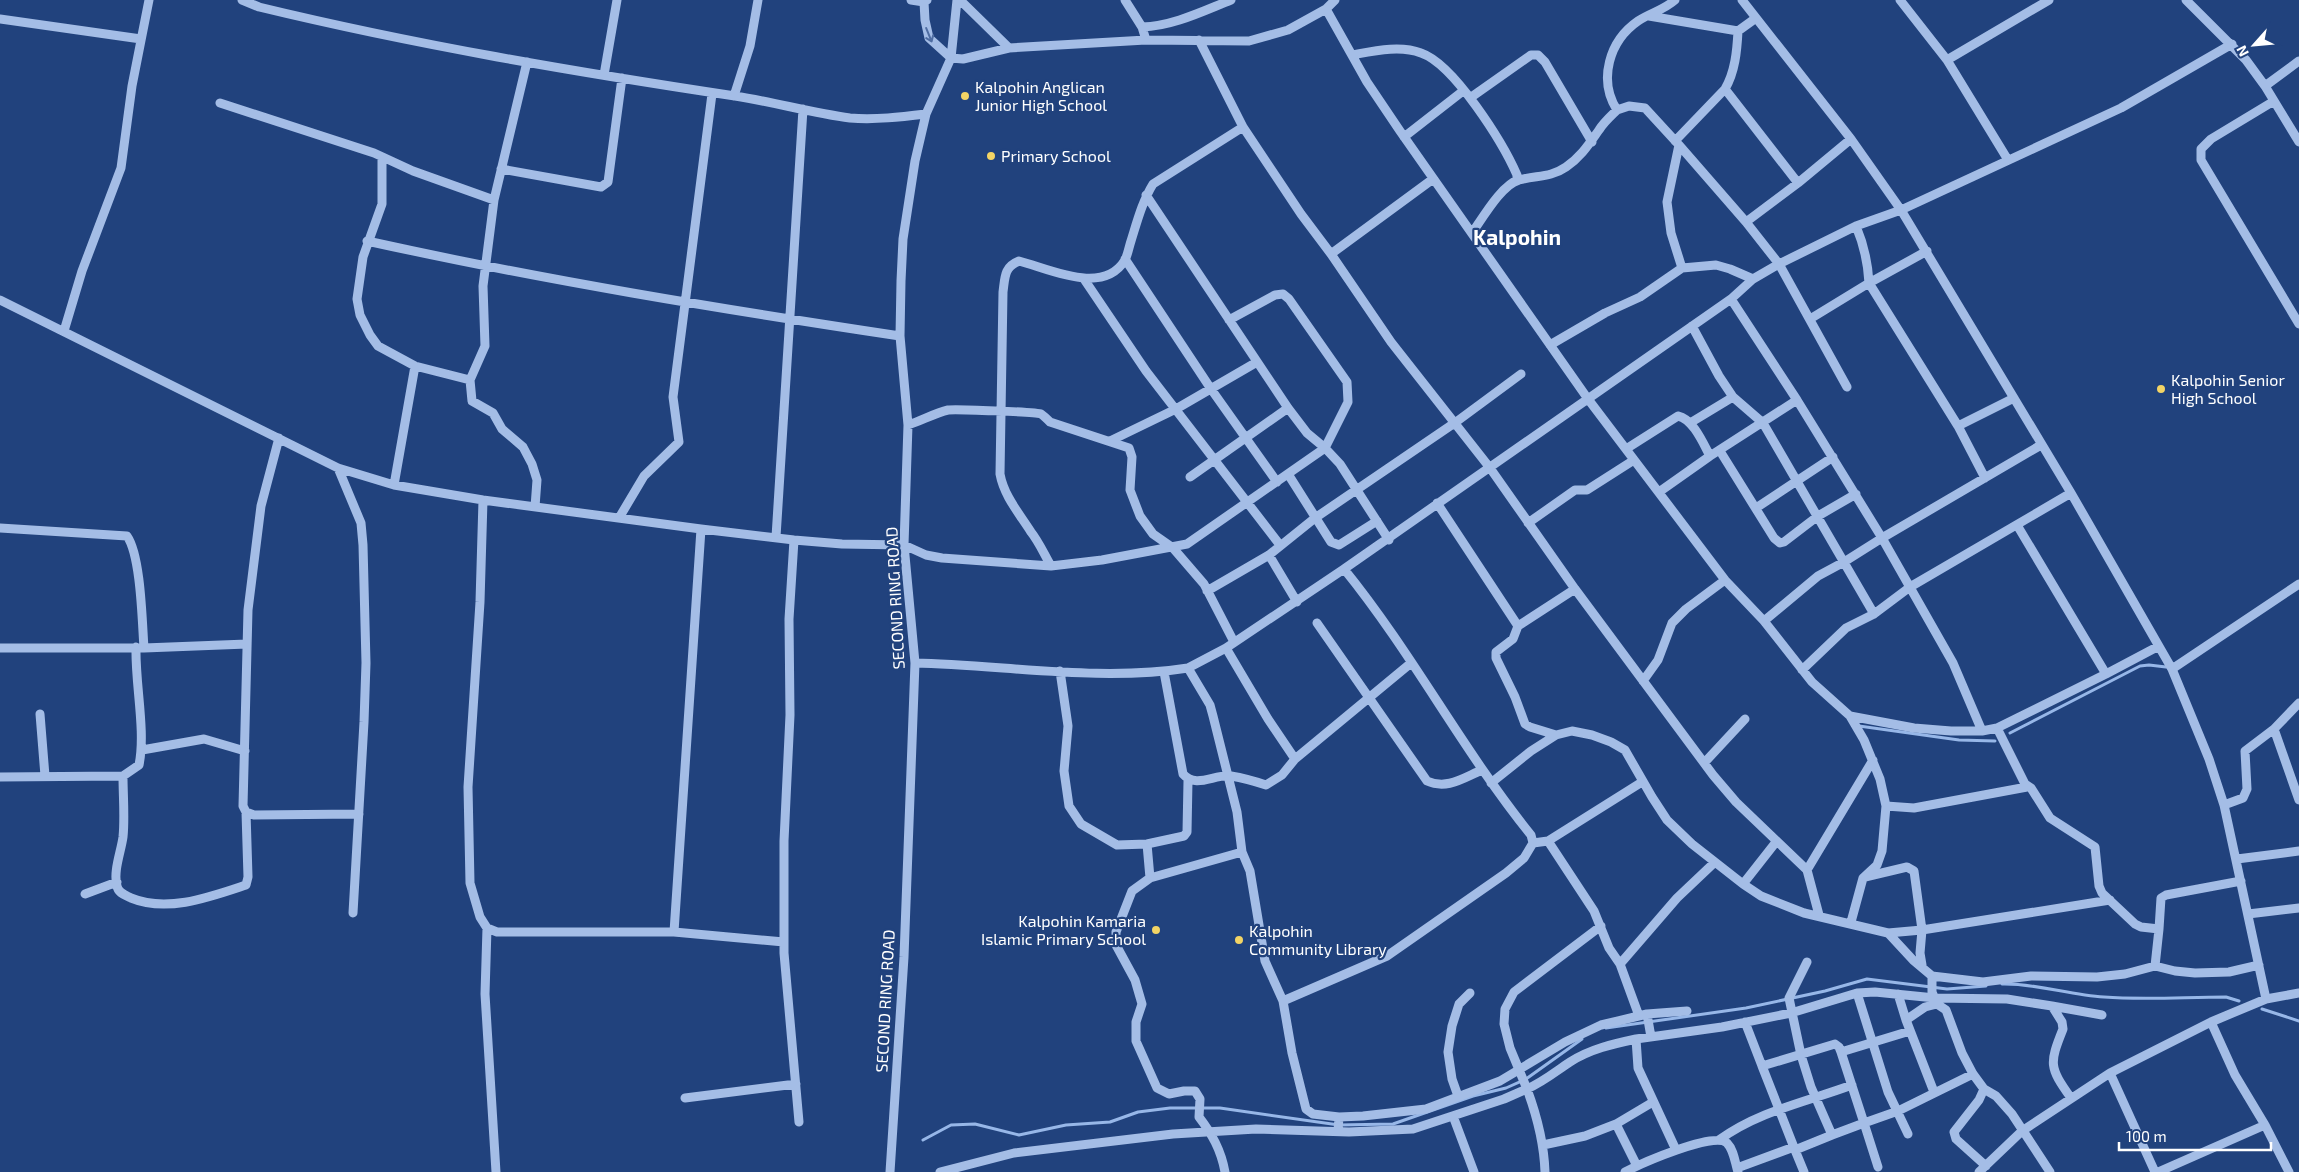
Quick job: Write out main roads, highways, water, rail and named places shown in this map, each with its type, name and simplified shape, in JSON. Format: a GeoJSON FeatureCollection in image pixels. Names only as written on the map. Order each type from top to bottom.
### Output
{"type":"FeatureCollection","features":[{"type":"Feature","properties":{"kind":"waterway"},"geometry":{"type":"LineString","coordinates":[[2010,733],[2140,666],[2166,667]]}},
{"type":"Feature","properties":{"kind":"waterway"},"geometry":{"type":"LineString","coordinates":[[1859,726],[1959,740],[1995,741]]}},
{"type":"Feature","properties":{"kind":"waterway"},"geometry":{"type":"LineString","coordinates":[[1606,1028],[1746,1008],[1825,991],[1867,979],[1947,989],[1986,986]]}},
{"type":"Feature","properties":{"kind":"waterway"},"geometry":{"type":"LineString","coordinates":[[2002,984],[2027,985],[2104,997],[2226,997],[2239,1001]]}},
{"type":"Feature","properties":{"kind":"waterway"},"geometry":{"type":"LineString","coordinates":[[2262,1009],[2299,1021]]}},
{"type":"Feature","properties":{"kind":"waterway"},"geometry":{"type":"LineString","coordinates":[[923,1140],[951,1125],[975,1124],[1019,1135],[1066,1125],[1110,1122],[1138,1112],[1170,1108],[1220,1108],[1339,1125],[1393,1124],[1473,1096],[1506,1088],[1526,1079],[1582,1039]]}},
{"type":"Feature","properties":{"kind":"place","name":"Kalpohin Anglican Junior High School"},"geometry":{"type":"Point","coordinates":[965,96]}},
{"type":"Feature","properties":{"kind":"place","name":"Primary School"},"geometry":{"type":"Point","coordinates":[991,156]}},
{"type":"Feature","properties":{"kind":"place","name":"Kalpohin Senior High School"},"geometry":{"type":"Point","coordinates":[2161,389]}},
{"type":"Feature","properties":{"kind":"place","name":"Kalpohin Kamaria Islamic Primary School"},"geometry":{"type":"Point","coordinates":[1156,930]}},
{"type":"Feature","properties":{"kind":"place","name":"Kalpohin Community Library"},"geometry":{"type":"Point","coordinates":[1239,940]}},
{"type":"Feature","properties":{"kind":"district","name":"Kalpohin"},"geometry":{"type":"Point","coordinates":[1517,238]}}]}
